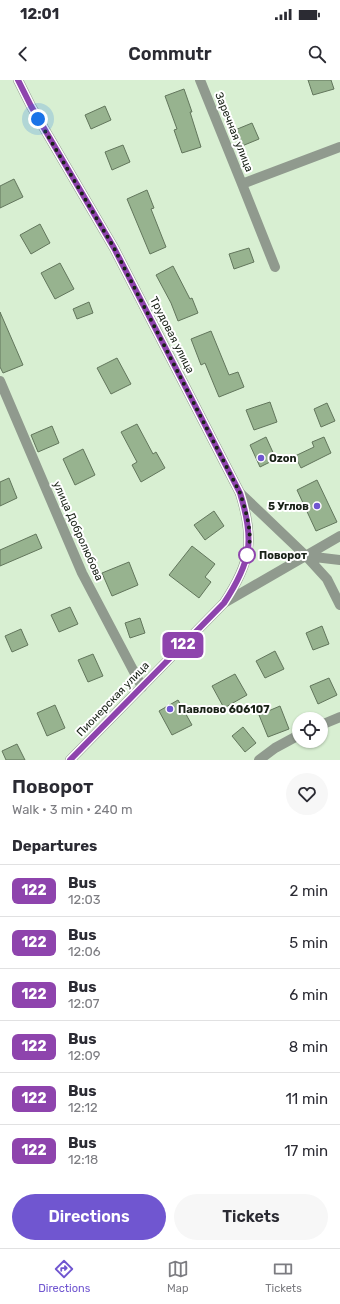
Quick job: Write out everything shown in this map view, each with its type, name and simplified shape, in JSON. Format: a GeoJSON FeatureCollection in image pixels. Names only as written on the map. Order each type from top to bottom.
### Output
{"type":"FeatureCollection","features":[{"type":"Feature","properties":{"kind":"street","name":"Трудовая улица"},"geometry":{"type":"LineString","coordinates":[[18,80],[31,106],[114,248],[240,493],[328,579],[340,605]]}},
{"type":"Feature","properties":{"kind":"street","name":"Заречная улица"},"geometry":{"type":"LineString","coordinates":[[200,80],[242,184],[340,147]]}},
{"type":"Feature","properties":{"kind":"street"},"geometry":{"type":"LineString","coordinates":[[242,184],[275,267]]}},
{"type":"Feature","properties":{"kind":"street","name":"улица Добролюбова"},"geometry":{"type":"LineString","coordinates":[[0,381],[82,573],[142,687]]}},
{"type":"Feature","properties":{"kind":"street","name":"Пионерская улица"},"geometry":{"type":"LineString","coordinates":[[70,760],[224,603],[241,575],[248,551],[248,521],[240,493]]}},
{"type":"Feature","properties":{"kind":"street","name":"Пионерская улица"},"geometry":{"type":"LineString","coordinates":[[224,603],[340,536]]}},
{"type":"Feature","properties":{"kind":"street"},"geometry":{"type":"LineString","coordinates":[[306,556],[340,560]]}},
{"type":"Feature","properties":{"kind":"street"},"geometry":{"type":"LineString","coordinates":[[328,722],[340,717]]}},
{"type":"Feature","properties":{"kind":"street"},"geometry":{"type":"LineString","coordinates":[[259,760],[275,748],[292,739]]}},
{"type":"Feature","properties":{"kind":"building"},"geometry":{"type":"Polygon","coordinates":[[[308,80],[331,80],[334,89],[313,95],[308,80]]]}},
{"type":"Feature","properties":{"kind":"building"},"geometry":{"type":"Polygon","coordinates":[[[184,89],[192,112],[190,112],[201,147],[182,153],[174,130],[177,129],[165,96],[184,89]]]}},
{"type":"Feature","properties":{"kind":"building"},"geometry":{"type":"Polygon","coordinates":[[[105,106],[111,120],[91,129],[85,115],[105,106]]]}},
{"type":"Feature","properties":{"kind":"building"},"geometry":{"type":"Polygon","coordinates":[[[252,123],[259,139],[242,146],[235,130],[252,123]]]}},
{"type":"Feature","properties":{"kind":"building"},"geometry":{"type":"Polygon","coordinates":[[[123,145],[130,162],[112,170],[105,152],[123,145]]]}},
{"type":"Feature","properties":{"kind":"building"},"geometry":{"type":"Polygon","coordinates":[[[14,179],[23,197],[0,208],[0,186],[14,179]]]}},
{"type":"Feature","properties":{"kind":"building"},"geometry":{"type":"Polygon","coordinates":[[[147,190],[154,208],[151,209],[166,247],[150,254],[127,199],[147,190]]]}},
{"type":"Feature","properties":{"kind":"building"},"geometry":{"type":"Polygon","coordinates":[[[40,224],[50,243],[31,254],[20,235],[40,224]]]}},
{"type":"Feature","properties":{"kind":"building"},"geometry":{"type":"Polygon","coordinates":[[[249,248],[254,262],[234,269],[229,254],[249,248]]]}},
{"type":"Feature","properties":{"kind":"building"},"geometry":{"type":"Polygon","coordinates":[[[60,263],[74,289],[55,299],[41,273],[60,263]]]}},
{"type":"Feature","properties":{"kind":"building"},"geometry":{"type":"Polygon","coordinates":[[[173,266],[190,299],[192,298],[198,313],[178,321],[171,303],[156,275],[173,266]]]}},
{"type":"Feature","properties":{"kind":"building"},"geometry":{"type":"Polygon","coordinates":[[[89,302],[93,313],[77,319],[73,309],[89,302]]]}},
{"type":"Feature","properties":{"kind":"building"},"geometry":{"type":"Polygon","coordinates":[[[0,312],[23,365],[3,373],[0,367],[0,312]]]}},
{"type":"Feature","properties":{"kind":"building"},"geometry":{"type":"Polygon","coordinates":[[[211,331],[229,375],[238,372],[244,387],[219,397],[205,363],[201,365],[191,339],[211,331]]]}},
{"type":"Feature","properties":{"kind":"building"},"geometry":{"type":"Polygon","coordinates":[[[117,358],[131,384],[111,394],[97,368],[117,358]]]}},
{"type":"Feature","properties":{"kind":"building"},"geometry":{"type":"Polygon","coordinates":[[[270,402],[277,422],[254,430],[246,410],[270,402]]]}},
{"type":"Feature","properties":{"kind":"building"},"geometry":{"type":"Polygon","coordinates":[[[327,403],[335,421],[321,427],[314,409],[327,403]]]}},
{"type":"Feature","properties":{"kind":"building"},"geometry":{"type":"Polygon","coordinates":[[[137,424],[153,454],[156,452],[165,468],[141,482],[132,465],[137,462],[121,432],[137,424]]]}},
{"type":"Feature","properties":{"kind":"building"},"geometry":{"type":"Polygon","coordinates":[[[52,426],[59,443],[38,452],[31,435],[52,426]]]}},
{"type":"Feature","properties":{"kind":"building"},"geometry":{"type":"Polygon","coordinates":[[[266,437],[276,459],[260,467],[250,445],[266,437]]]}},
{"type":"Feature","properties":{"kind":"building"},"geometry":{"type":"Polygon","coordinates":[[[324,437],[331,453],[301,468],[295,456],[314,447],[312,442],[324,437]]]}},
{"type":"Feature","properties":{"kind":"building"},"geometry":{"type":"Polygon","coordinates":[[[83,449],[95,475],[75,485],[63,459],[83,449]]]}},
{"type":"Feature","properties":{"kind":"building"},"geometry":{"type":"Polygon","coordinates":[[[9,478],[17,498],[0,506],[0,482],[9,478]]]}},
{"type":"Feature","properties":{"kind":"building","name":"5 Углов"},"geometry":{"type":"Polygon","coordinates":[[[317,480],[337,522],[316,531],[297,490],[317,480]]]}},
{"type":"Feature","properties":{"kind":"building"},"geometry":{"type":"Polygon","coordinates":[[[214,511],[224,526],[205,540],[194,525],[214,511]]]}},
{"type":"Feature","properties":{"kind":"building"},"geometry":{"type":"Polygon","coordinates":[[[36,534],[42,548],[0,566],[0,550],[36,534]]]}},
{"type":"Feature","properties":{"kind":"building"},"geometry":{"type":"Polygon","coordinates":[[[192,546],[215,564],[205,577],[211,582],[199,598],[169,575],[192,546]]]}},
{"type":"Feature","properties":{"kind":"building"},"geometry":{"type":"Polygon","coordinates":[[[129,562],[138,585],[112,596],[102,573],[129,562]]]}},
{"type":"Feature","properties":{"kind":"building"},"geometry":{"type":"Polygon","coordinates":[[[70,607],[78,624],[59,632],[51,615],[70,607]]]}},
{"type":"Feature","properties":{"kind":"building"},"geometry":{"type":"Polygon","coordinates":[[[140,618],[145,633],[130,638],[125,623],[140,618]]]}},
{"type":"Feature","properties":{"kind":"building"},"geometry":{"type":"Polygon","coordinates":[[[322,626],[329,644],[313,650],[306,633],[322,626]]]}},
{"type":"Feature","properties":{"kind":"building"},"geometry":{"type":"Polygon","coordinates":[[[21,629],[28,645],[12,652],[5,636],[21,629]]]}},
{"type":"Feature","properties":{"kind":"building"},"geometry":{"type":"Polygon","coordinates":[[[275,651],[284,669],[265,678],[256,661],[275,651]]]}},
{"type":"Feature","properties":{"kind":"building"},"geometry":{"type":"Polygon","coordinates":[[[93,654],[103,676],[88,682],[78,660],[93,654]]]}},
{"type":"Feature","properties":{"kind":"building"},"geometry":{"type":"Polygon","coordinates":[[[235,674],[247,695],[224,708],[212,686],[235,674]]]}},
{"type":"Feature","properties":{"kind":"building"},"geometry":{"type":"Polygon","coordinates":[[[329,678],[337,695],[318,704],[310,686],[329,678]]]}},
{"type":"Feature","properties":{"kind":"building"},"geometry":{"type":"Polygon","coordinates":[[[178,700],[192,725],[172,735],[159,711],[178,700]]]}},
{"type":"Feature","properties":{"kind":"building"},"geometry":{"type":"Polygon","coordinates":[[[55,705],[65,728],[47,736],[37,713],[55,705]]]}},
{"type":"Feature","properties":{"kind":"building"},"geometry":{"type":"Polygon","coordinates":[[[280,706],[289,729],[268,737],[259,715],[280,706]]]}},
{"type":"Feature","properties":{"kind":"building"},"geometry":{"type":"Polygon","coordinates":[[[243,727],[256,743],[245,752],[232,736],[243,727]]]}},
{"type":"Feature","properties":{"kind":"building"},"geometry":{"type":"Polygon","coordinates":[[[17,744],[25,760],[6,760],[2,751],[17,744]]]}},
{"type":"Feature","properties":{"kind":"bus line","name":"122"},"geometry":{"type":"LineString","coordinates":[[18,80],[31,106],[114,248],[240,493],[248,521],[248,551],[241,575],[224,603],[70,760]]}},
{"type":"Feature","properties":{"kind":"place","name":"Ozon"},"geometry":{"type":"Point","coordinates":[261,458]}},
{"type":"Feature","properties":{"kind":"place","name":"5 Углов"},"geometry":{"type":"Point","coordinates":[317,506]}},
{"type":"Feature","properties":{"kind":"place","name":"Поворот"},"geometry":{"type":"Point","coordinates":[247,555]}},
{"type":"Feature","properties":{"kind":"place","name":"Павлово 606107"},"geometry":{"type":"Point","coordinates":[170,709]}},
{"type":"Feature","properties":{"kind":"route"},"geometry":{"type":"LineString","coordinates":[[38,119],[114,248],[240,493],[248,521],[249,535],[247,555]]}}]}
